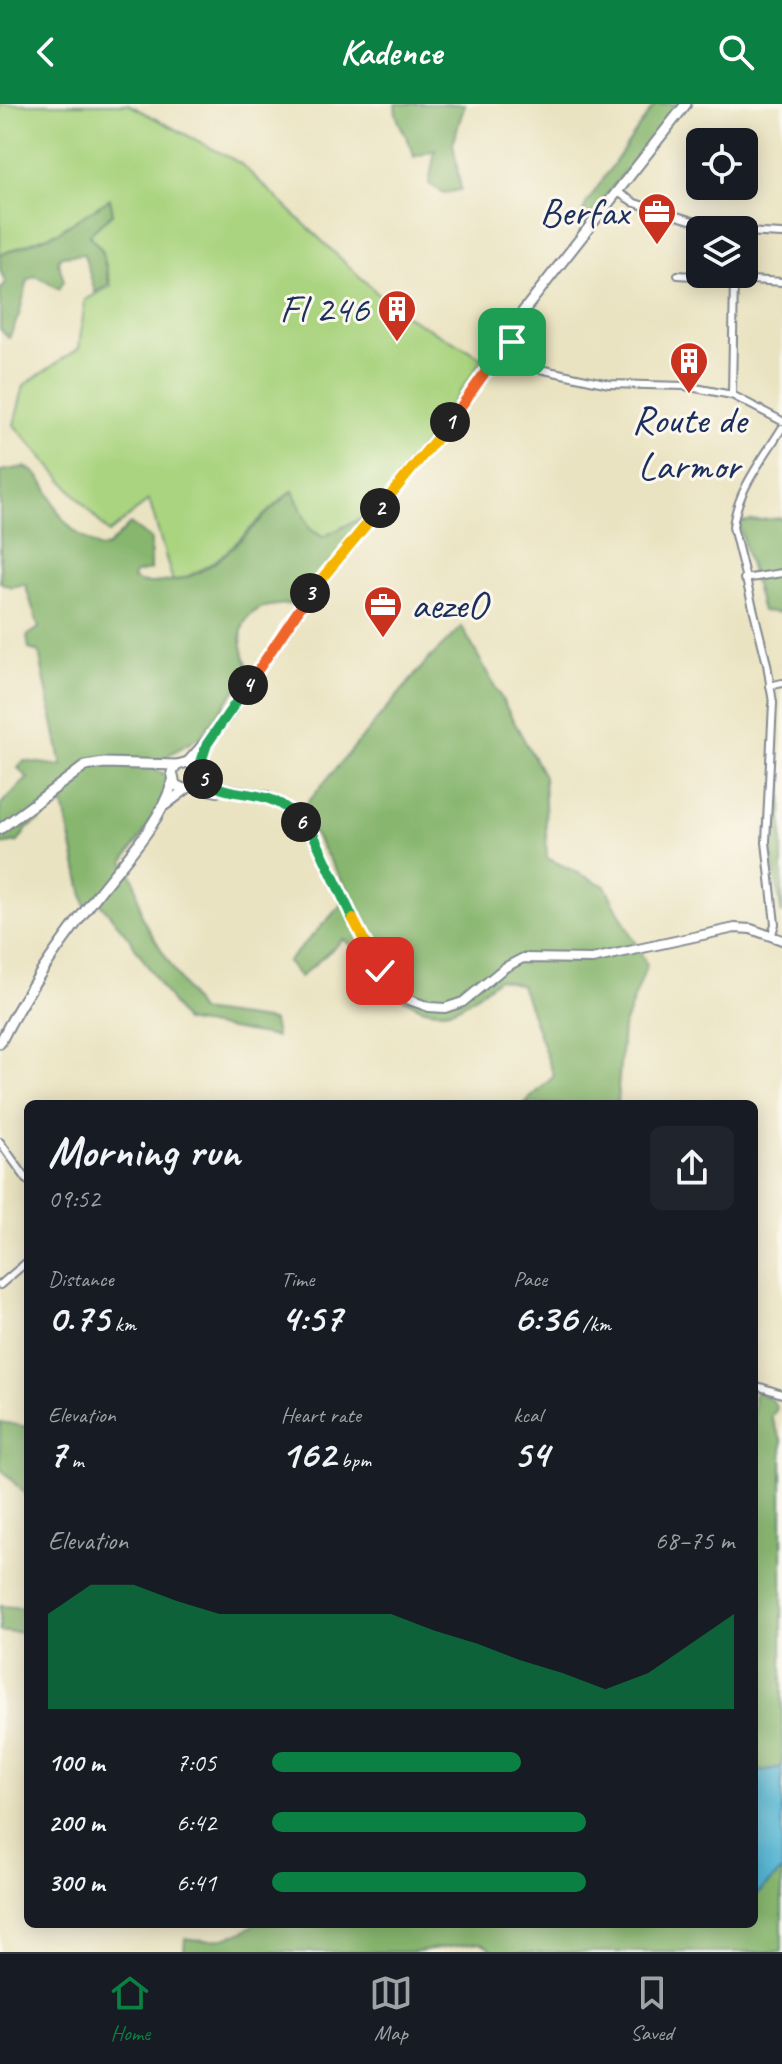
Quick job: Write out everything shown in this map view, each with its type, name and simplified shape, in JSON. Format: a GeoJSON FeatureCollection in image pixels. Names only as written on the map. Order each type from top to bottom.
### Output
{"type":"FeatureCollection","features":[{"type":"Feature","properties":{"kind":"main road"},"geometry":{"type":"LineString","coordinates":[[0,829],[85,766],[104,763],[177,765],[188,762],[207,744],[303,603],[421,461],[486,371],[493,341],[503,337],[516,325],[686,104]]}},
{"type":"Feature","properties":{"kind":"main road"},"geometry":{"type":"LineString","coordinates":[[486,371],[504,362],[515,348],[516,325]]}},
{"type":"Feature","properties":{"kind":"main road"},"geometry":{"type":"LineString","coordinates":[[503,337],[515,348]]}},
{"type":"Feature","properties":{"kind":"main road"},"geometry":{"type":"LineString","coordinates":[[490,353],[504,362]]}},
{"type":"Feature","properties":{"kind":"main road"},"geometry":{"type":"LineString","coordinates":[[160,810],[188,788],[199,773],[207,744]]}},
{"type":"Feature","properties":{"kind":"main road"},"geometry":{"type":"LineString","coordinates":[[188,762],[199,773]]}},
{"type":"Feature","properties":{"kind":"main road"},"geometry":{"type":"LineString","coordinates":[[0,1043],[40,975],[160,810],[177,765]]}},
{"type":"Feature","properties":{"kind":"main road"},"geometry":{"type":"LineString","coordinates":[[151,766],[188,788]]}},
{"type":"Feature","properties":{"kind":"street"},"geometry":{"type":"LineString","coordinates":[[619,193],[635,203],[686,219]]}},
{"type":"Feature","properties":{"kind":"street"},"geometry":{"type":"LineString","coordinates":[[758,233],[782,234]]}},
{"type":"Feature","properties":{"kind":"street"},"geometry":{"type":"LineString","coordinates":[[678,275],[686,276]]}},
{"type":"Feature","properties":{"kind":"street"},"geometry":{"type":"LineString","coordinates":[[758,280],[782,282]]}},
{"type":"Feature","properties":{"kind":"street"},"geometry":{"type":"LineString","coordinates":[[732,395],[734,288]]}},
{"type":"Feature","properties":{"kind":"street"},"geometry":{"type":"LineString","coordinates":[[515,348],[531,365]]}},
{"type":"Feature","properties":{"kind":"street"},"geometry":{"type":"LineString","coordinates":[[504,362],[531,365],[609,384],[685,386],[732,395],[782,421]]}},
{"type":"Feature","properties":{"kind":"street"},"geometry":{"type":"LineString","coordinates":[[772,934],[775,924],[766,842],[772,751],[770,686],[733,527],[735,509],[782,428]]}},
{"type":"Feature","properties":{"kind":"street"},"geometry":{"type":"LineString","coordinates":[[744,579],[782,573]]}},
{"type":"Feature","properties":{"kind":"street"},"geometry":{"type":"LineString","coordinates":[[770,686],[782,683]]}},
{"type":"Feature","properties":{"kind":"street"},"geometry":{"type":"LineString","coordinates":[[199,773],[218,787],[267,796],[287,809],[314,836],[380,971],[407,999],[429,1007],[445,1008],[463,1002],[504,968],[523,958],[592,959],[735,928],[772,934],[782,940]]}},
{"type":"Feature","properties":{"kind":"street"},"geometry":{"type":"LineString","coordinates":[[188,788],[249,796],[287,809]]}},
{"type":"Feature","properties":{"kind":"street"},"geometry":{"type":"LineString","coordinates":[[0,1142],[24,1175]]}},
{"type":"Feature","properties":{"kind":"street"},"geometry":{"type":"LineString","coordinates":[[0,1285],[24,1264]]}},
{"type":"Feature","properties":{"kind":"street"},"geometry":{"type":"LineString","coordinates":[[758,1386],[782,1394]]}},
{"type":"Feature","properties":{"kind":"green space"},"geometry":{"type":"Polygon","coordinates":[[[0,104],[128,104],[240,163],[377,293],[406,316],[483,358],[380,509],[323,537],[310,529],[292,491],[210,565],[173,582],[149,500],[109,533],[14,425],[24,385],[79,348],[85,300],[111,286],[102,250],[89,235],[113,213],[109,200],[58,232],[0,255],[0,104]]]}},
{"type":"Feature","properties":{"kind":"green space"},"geometry":{"type":"Polygon","coordinates":[[[395,104],[465,104],[453,143],[461,190],[444,193],[429,184],[435,150],[414,157],[395,104]]]}},
{"type":"Feature","properties":{"kind":"green space"},"geometry":{"type":"Polygon","coordinates":[[[655,104],[677,104],[580,229],[577,226],[586,204],[655,104]]]}},
{"type":"Feature","properties":{"kind":"green space"},"geometry":{"type":"Polygon","coordinates":[[[110,199],[113,213],[89,235],[102,250],[109,284],[95,292],[84,254],[61,256],[58,261],[64,281],[59,289],[36,276],[28,279],[19,315],[9,338],[0,329],[0,290],[6,284],[0,270],[0,255],[58,232],[110,199]]]}},
{"type":"Feature","properties":{"kind":"green space"},"geometry":{"type":"Polygon","coordinates":[[[25,467],[44,483],[67,524],[100,548],[108,546],[130,524],[151,539],[150,570],[135,573],[133,579],[144,583],[183,578],[202,570],[234,547],[293,491],[310,529],[323,537],[380,509],[303,603],[263,607],[245,621],[241,637],[250,671],[200,737],[156,762],[155,770],[167,775],[163,798],[124,861],[135,882],[142,918],[199,1011],[273,1021],[276,1037],[184,1021],[129,938],[96,898],[86,910],[63,804],[27,829],[18,842],[0,845],[0,805],[28,778],[18,768],[24,761],[62,766],[39,652],[29,649],[27,636],[39,628],[25,584],[11,587],[0,582],[0,471],[25,467]]]}},
{"type":"Feature","properties":{"kind":"green space"},"geometry":{"type":"Polygon","coordinates":[[[782,518],[782,613],[762,611],[738,522],[782,518]]]}},
{"type":"Feature","properties":{"kind":"green space"},"geometry":{"type":"Polygon","coordinates":[[[462,627],[544,776],[547,858],[605,886],[647,965],[623,1028],[617,1100],[528,1100],[554,1076],[521,985],[498,979],[462,1005],[445,1011],[428,1010],[396,993],[344,939],[300,977],[287,962],[351,895],[300,811],[427,661],[462,627]]]}},
{"type":"Feature","properties":{"kind":"green space"},"geometry":{"type":"Polygon","coordinates":[[[782,780],[782,915],[770,844],[778,781],[782,780]]]}},
{"type":"Feature","properties":{"kind":"green space"},"geometry":{"type":"Polygon","coordinates":[[[758,1392],[773,1401],[777,1409],[771,1417],[782,1441],[782,1764],[779,1768],[758,1771],[758,1392]]]}},
{"type":"Feature","properties":{"kind":"green space"},"geometry":{"type":"Polygon","coordinates":[[[0,1422],[24,1426],[24,1493],[0,1468],[0,1422]]]}},
{"type":"Feature","properties":{"kind":"green space"},"geometry":{"type":"Polygon","coordinates":[[[0,1606],[24,1608],[24,1632],[0,1632],[0,1606]]]}},
{"type":"Feature","properties":{"kind":"green space"},"geometry":{"type":"Polygon","coordinates":[[[782,1871],[782,1952],[492,1952],[489,1946],[480,1942],[412,1952],[184,1952],[185,1938],[222,1938],[248,1928],[758,1928],[758,1893],[782,1871]]]}},
{"type":"Feature","properties":{"kind":"water"},"geometry":{"type":"Polygon","coordinates":[[[782,1764],[782,1871],[758,1893],[758,1771],[779,1768],[782,1764]]]}},
{"type":"Feature","properties":{"kind":"place","name":"Berfax"},"geometry":{"type":"Point","coordinates":[657,246]}},
{"type":"Feature","properties":{"kind":"place","name":"Fl 246"},"geometry":{"type":"Point","coordinates":[397,343]}},
{"type":"Feature","properties":{"kind":"place","name":"Route de Larmor"},"geometry":{"type":"Point","coordinates":[689,395]}},
{"type":"Feature","properties":{"kind":"place","name":"aezeO"},"geometry":{"type":"Point","coordinates":[383,639]}},
{"type":"Feature","properties":{"kind":"route"},"geometry":{"type":"LineString","coordinates":[[380,971],[314,836],[295,815],[267,796],[212,785],[198,771],[207,744],[303,603],[421,461],[486,371],[513,358],[515,348],[512,342]]}}]}
